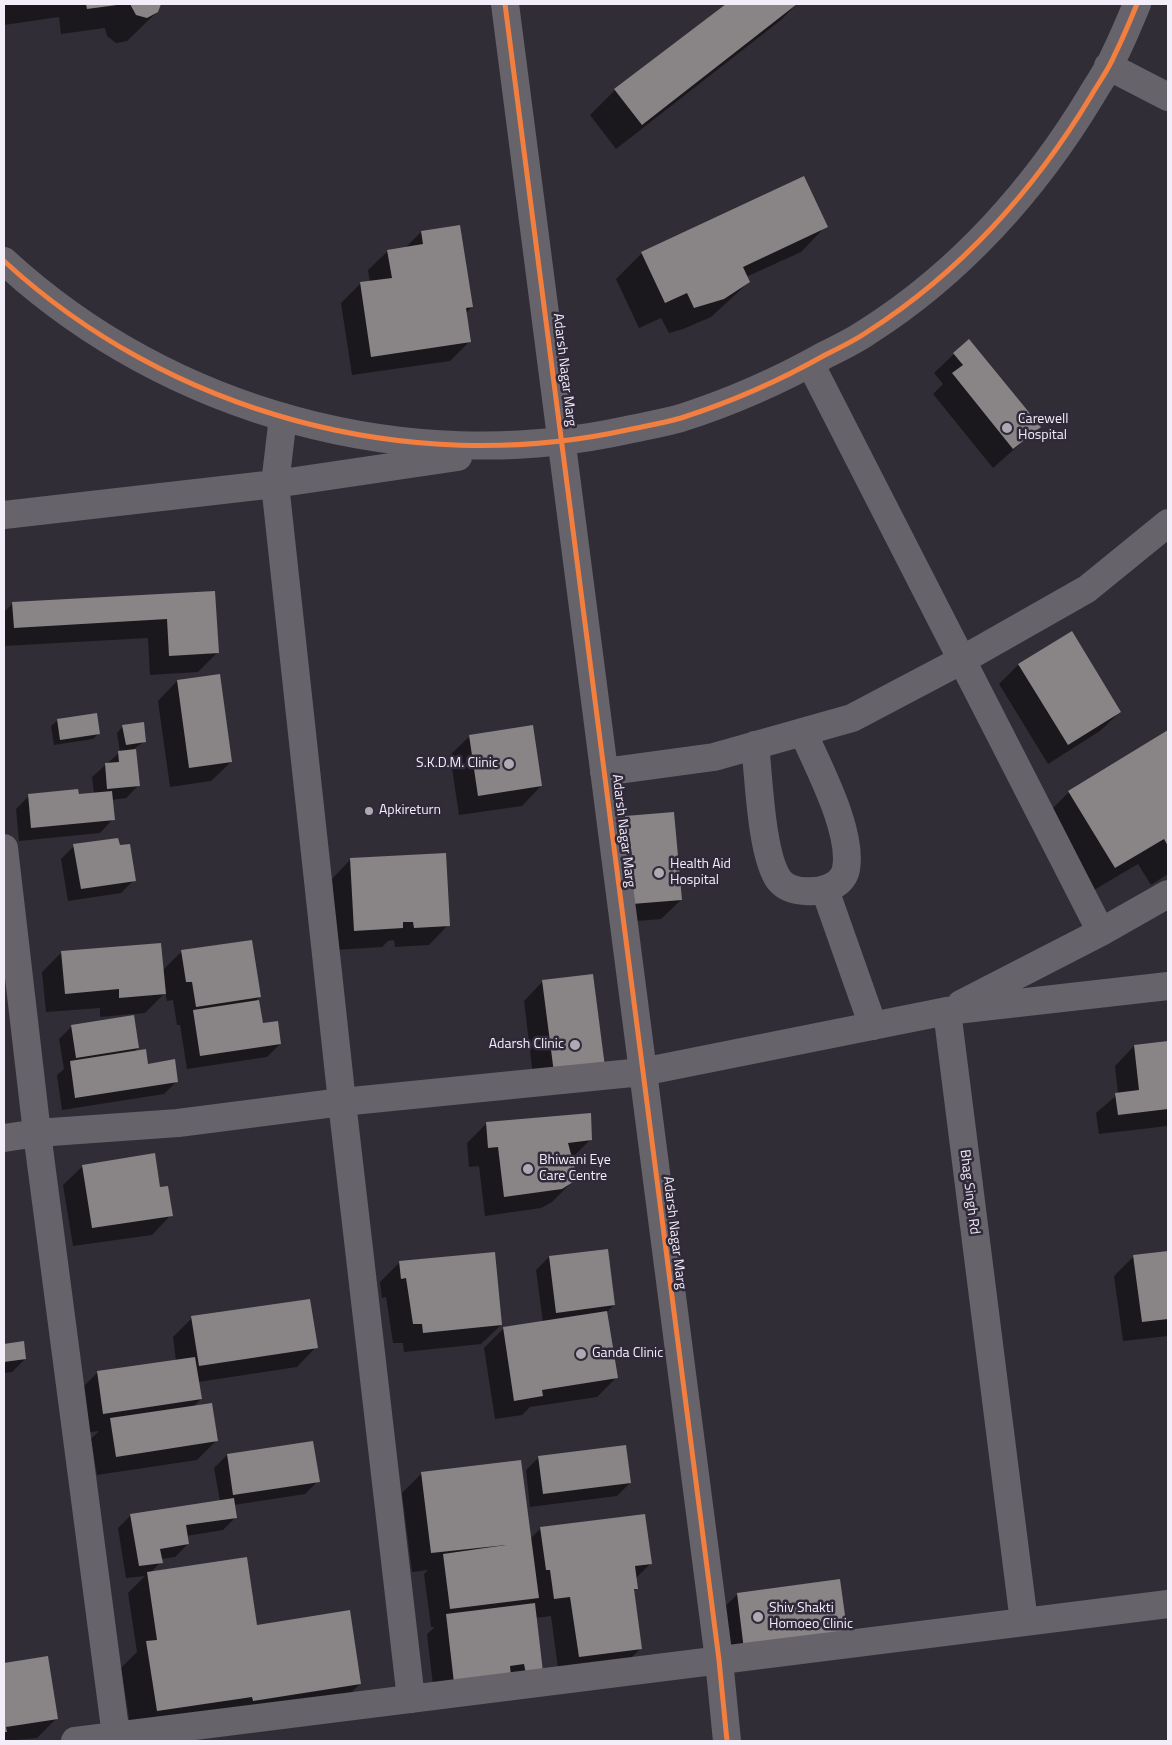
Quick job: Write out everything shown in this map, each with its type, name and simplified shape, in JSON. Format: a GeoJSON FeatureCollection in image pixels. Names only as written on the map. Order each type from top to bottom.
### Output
{"type":"FeatureCollection","features":[{"type":"Feature","properties":{"kind":"street","name":"Adarsh Nagar Marg"},"geometry":{"type":"LineString","coordinates":[[506,4],[719,1660],[727,1741]]}},
{"type":"Feature","properties":{"kind":"street"},"geometry":{"type":"LineString","coordinates":[[4,261],[27,282],[90,329],[158,369],[234,402],[312,426],[395,442],[496,446],[591,438],[679,418],[769,385],[867,332],[940,278],[1007,212],[1064,141],[1108,66],[1137,4]]}},
{"type":"Feature","properties":{"kind":"street"},"geometry":{"type":"LineString","coordinates":[[1108,66],[1168,97]]}},
{"type":"Feature","properties":{"kind":"street"},"geometry":{"type":"LineString","coordinates":[[810,363],[1101,932]]}},
{"type":"Feature","properties":{"kind":"street"},"geometry":{"type":"LineString","coordinates":[[283,417],[275,484],[342,1102],[411,1699]]}},
{"type":"Feature","properties":{"kind":"street"},"geometry":{"type":"LineString","coordinates":[[4,515],[275,484],[562,441]]}},
{"type":"Feature","properties":{"kind":"street"},"geometry":{"type":"LineString","coordinates":[[604,772],[714,757],[852,718],[962,660],[1087,589],[1168,524]]}},
{"type":"Feature","properties":{"kind":"street"},"geometry":{"type":"LineString","coordinates":[[755,745],[765,824],[774,869],[780,881],[792,890],[825,890],[840,882],[846,870],[845,848],[839,815],[803,732]]}},
{"type":"Feature","properties":{"kind":"street"},"geometry":{"type":"LineString","coordinates":[[4,848],[38,1133],[116,1736]]}},
{"type":"Feature","properties":{"kind":"street"},"geometry":{"type":"LineString","coordinates":[[825,890],[873,1026]]}},
{"type":"Feature","properties":{"kind":"street"},"geometry":{"type":"LineString","coordinates":[[947,1011],[1101,932],[1168,894]]}},
{"type":"Feature","properties":{"kind":"street"},"geometry":{"type":"LineString","coordinates":[[4,1138],[38,1133],[178,1123],[342,1102],[642,1072],[947,1011],[1168,986]]}},
{"type":"Feature","properties":{"kind":"street","name":"Bhag Singh Rd"},"geometry":{"type":"LineString","coordinates":[[947,1011],[1024,1622]]}},
{"type":"Feature","properties":{"kind":"street"},"geometry":{"type":"LineString","coordinates":[[75,1741],[1168,1604]]}},
{"type":"Feature","properties":{"kind":"building"},"geometry":{"type":"Polygon","coordinates":[[[86,4],[117,4],[117,5],[87,9],[86,4]]]}},
{"type":"Feature","properties":{"kind":"building"},"geometry":{"type":"Polygon","coordinates":[[[130,4],[161,4],[158,12],[147,18],[136,15],[130,4]]]}},
{"type":"Feature","properties":{"kind":"building"},"geometry":{"type":"Polygon","coordinates":[[[726,4],[797,4],[642,125],[614,89],[726,4]]]}},
{"type":"Feature","properties":{"kind":"building"},"geometry":{"type":"Polygon","coordinates":[[[804,176],[828,227],[743,267],[750,282],[724,299],[694,308],[687,293],[665,303],[641,252],[804,176]]]}},
{"type":"Feature","properties":{"kind":"building"},"geometry":{"type":"Polygon","coordinates":[[[460,225],[473,307],[466,308],[471,342],[371,357],[360,282],[392,278],[387,250],[423,244],[421,231],[460,225]]]}},
{"type":"Feature","properties":{"kind":"building"},"geometry":{"type":"Polygon","coordinates":[[[969,339],[1041,427],[1013,449],[952,373],[963,365],[953,353],[969,339]]]}},
{"type":"Feature","properties":{"kind":"building"},"geometry":{"type":"Polygon","coordinates":[[[215,591],[219,653],[169,656],[167,619],[14,628],[12,602],[215,591]]]}},
{"type":"Feature","properties":{"kind":"building"},"geometry":{"type":"Polygon","coordinates":[[[1072,631],[1121,712],[1068,745],[1018,664],[1072,631]]]}},
{"type":"Feature","properties":{"kind":"building"},"geometry":{"type":"Polygon","coordinates":[[[220,674],[232,762],[189,768],[177,680],[220,674]]]}},
{"type":"Feature","properties":{"kind":"building"},"geometry":{"type":"Polygon","coordinates":[[[97,713],[100,734],[60,740],[57,719],[97,713]]]}},
{"type":"Feature","properties":{"kind":"building"},"geometry":{"type":"Polygon","coordinates":[[[144,722],[146,742],[126,745],[122,725],[144,722]]]}},
{"type":"Feature","properties":{"kind":"building"},"geometry":{"type":"Polygon","coordinates":[[[533,725],[542,786],[478,796],[469,735],[533,725]]]}},
{"type":"Feature","properties":{"kind":"building"},"geometry":{"type":"Polygon","coordinates":[[[1168,730],[1168,846],[1164,839],[1115,868],[1068,791],[1168,730]]]}},
{"type":"Feature","properties":{"kind":"building"},"geometry":{"type":"Polygon","coordinates":[[[136,749],[140,786],[107,789],[105,763],[119,762],[118,751],[136,749]]]}},
{"type":"Feature","properties":{"kind":"building"},"geometry":{"type":"Polygon","coordinates":[[[78,789],[79,794],[112,791],[115,820],[31,828],[28,794],[78,789]]]}},
{"type":"Feature","properties":{"kind":"building"},"geometry":{"type":"Polygon","coordinates":[[[674,812],[682,900],[632,904],[625,816],[674,812]]]}},
{"type":"Feature","properties":{"kind":"building"},"geometry":{"type":"Polygon","coordinates":[[[118,838],[120,845],[130,844],[136,881],[81,889],[73,844],[118,838]]]}},
{"type":"Feature","properties":{"kind":"building"},"geometry":{"type":"Polygon","coordinates":[[[446,853],[450,926],[414,928],[413,922],[403,922],[403,928],[354,931],[350,858],[446,853]]]}},
{"type":"Feature","properties":{"kind":"building"},"geometry":{"type":"Polygon","coordinates":[[[252,940],[261,997],[196,1007],[192,982],[186,982],[181,950],[252,940]]]}},
{"type":"Feature","properties":{"kind":"building"},"geometry":{"type":"Polygon","coordinates":[[[161,943],[166,994],[119,998],[119,989],[65,994],[61,951],[161,943]]]}},
{"type":"Feature","properties":{"kind":"building"},"geometry":{"type":"Polygon","coordinates":[[[593,974],[605,1067],[554,1073],[542,980],[593,974]]]}},
{"type":"Feature","properties":{"kind":"building"},"geometry":{"type":"Polygon","coordinates":[[[259,1000],[263,1023],[278,1021],[281,1044],[200,1056],[193,1010],[259,1000]]]}},
{"type":"Feature","properties":{"kind":"building"},"geometry":{"type":"Polygon","coordinates":[[[134,1015],[139,1048],[76,1058],[71,1025],[134,1015]]]}},
{"type":"Feature","properties":{"kind":"building"},"geometry":{"type":"Polygon","coordinates":[[[1168,1041],[1168,1109],[1118,1115],[1115,1093],[1139,1090],[1134,1045],[1168,1041]]]}},
{"type":"Feature","properties":{"kind":"building"},"geometry":{"type":"Polygon","coordinates":[[[146,1049],[148,1064],[175,1059],[178,1082],[75,1098],[70,1061],[146,1049]]]}},
{"type":"Feature","properties":{"kind":"building"},"geometry":{"type":"Polygon","coordinates":[[[591,1113],[592,1140],[568,1143],[576,1173],[573,1182],[562,1189],[504,1197],[498,1147],[488,1148],[486,1122],[591,1113]]]}},
{"type":"Feature","properties":{"kind":"building"},"geometry":{"type":"Polygon","coordinates":[[[155,1153],[160,1187],[168,1186],[173,1216],[92,1228],[82,1165],[155,1153]]]}},
{"type":"Feature","properties":{"kind":"building"},"geometry":{"type":"Polygon","coordinates":[[[608,1249],[615,1305],[556,1313],[549,1256],[608,1249]]]}},
{"type":"Feature","properties":{"kind":"building"},"geometry":{"type":"Polygon","coordinates":[[[1168,1251],[1168,1319],[1142,1322],[1133,1255],[1168,1251]]]}},
{"type":"Feature","properties":{"kind":"building"},"geometry":{"type":"Polygon","coordinates":[[[495,1252],[502,1325],[423,1333],[422,1324],[413,1324],[406,1278],[401,1279],[399,1261],[495,1252]]]}},
{"type":"Feature","properties":{"kind":"building"},"geometry":{"type":"Polygon","coordinates":[[[310,1299],[318,1348],[199,1366],[191,1316],[310,1299]]]}},
{"type":"Feature","properties":{"kind":"building"},"geometry":{"type":"Polygon","coordinates":[[[607,1311],[618,1378],[542,1390],[543,1396],[514,1401],[503,1327],[607,1311]]]}},
{"type":"Feature","properties":{"kind":"building"},"geometry":{"type":"Polygon","coordinates":[[[24,1341],[26,1359],[4,1362],[4,1344],[24,1341]]]}},
{"type":"Feature","properties":{"kind":"building"},"geometry":{"type":"Polygon","coordinates":[[[195,1357],[202,1399],[103,1414],[97,1371],[195,1357]]]}},
{"type":"Feature","properties":{"kind":"building"},"geometry":{"type":"Polygon","coordinates":[[[212,1403],[218,1441],[116,1457],[110,1418],[212,1403]]]}},
{"type":"Feature","properties":{"kind":"building"},"geometry":{"type":"Polygon","coordinates":[[[313,1441],[320,1482],[233,1495],[227,1454],[313,1441]]]}},
{"type":"Feature","properties":{"kind":"building"},"geometry":{"type":"Polygon","coordinates":[[[626,1445],[631,1483],[543,1494],[538,1456],[626,1445]]]}},
{"type":"Feature","properties":{"kind":"building"},"geometry":{"type":"Polygon","coordinates":[[[521,1460],[539,1598],[450,1609],[443,1554],[506,1545],[431,1553],[421,1472],[521,1460]]]}},
{"type":"Feature","properties":{"kind":"building"},"geometry":{"type":"Polygon","coordinates":[[[234,1498],[237,1518],[186,1525],[189,1544],[160,1549],[163,1563],[139,1566],[130,1514],[234,1498]]]}},
{"type":"Feature","properties":{"kind":"building"},"geometry":{"type":"Polygon","coordinates":[[[645,1514],[652,1564],[635,1566],[638,1589],[634,1589],[642,1649],[579,1657],[570,1597],[554,1599],[550,1570],[546,1570],[540,1527],[645,1514]]]}},
{"type":"Feature","properties":{"kind":"building"},"geometry":{"type":"Polygon","coordinates":[[[247,1557],[257,1625],[350,1610],[361,1684],[253,1701],[252,1697],[157,1711],[146,1641],[157,1640],[147,1572],[247,1557]]]}},
{"type":"Feature","properties":{"kind":"building"},"geometry":{"type":"Polygon","coordinates":[[[840,1579],[848,1637],[744,1650],[737,1593],[840,1579]]]}},
{"type":"Feature","properties":{"kind":"building"},"geometry":{"type":"Polygon","coordinates":[[[535,1603],[543,1672],[526,1674],[524,1664],[510,1666],[511,1676],[454,1683],[446,1614],[535,1603]]]}},
{"type":"Feature","properties":{"kind":"building"},"geometry":{"type":"Polygon","coordinates":[[[48,1656],[58,1719],[6,1727],[7,1732],[4,1732],[4,1663],[48,1656]]]}},
{"type":"Feature","properties":{"kind":"cycle path"},"geometry":{"type":"LineString","coordinates":[[505,4],[719,1660],[727,1741]]}},
{"type":"Feature","properties":{"kind":"cycle path"},"geometry":{"type":"LineString","coordinates":[[4,261],[69,314],[140,358],[216,394],[295,420],[377,438],[460,445],[544,443],[627,430],[668,421],[700,412],[736,398],[808,365],[846,344],[901,309],[964,256],[1020,196],[1069,130],[1113,60],[1137,4]]}},
{"type":"Feature","properties":{"kind":"place","name":"Carewell Hospital"},"geometry":{"type":"Point","coordinates":[1007,428]}},
{"type":"Feature","properties":{"kind":"place","name":"S.K.D.M. Clinic"},"geometry":{"type":"Point","coordinates":[509,764]}},
{"type":"Feature","properties":{"kind":"place","name":"Apkireturn"},"geometry":{"type":"Point","coordinates":[369,811]}},
{"type":"Feature","properties":{"kind":"place","name":"Health Aid Hospital"},"geometry":{"type":"Point","coordinates":[659,873]}},
{"type":"Feature","properties":{"kind":"place","name":"Adarsh Clinic"},"geometry":{"type":"Point","coordinates":[575,1045]}},
{"type":"Feature","properties":{"kind":"place","name":"Bhiwani Eye Care Centre"},"geometry":{"type":"Point","coordinates":[528,1169]}},
{"type":"Feature","properties":{"kind":"place","name":"Ganda Clinic"},"geometry":{"type":"Point","coordinates":[581,1354]}},
{"type":"Feature","properties":{"kind":"place","name":"Shiv Shakti Homoeo Clinic"},"geometry":{"type":"Point","coordinates":[758,1617]}}]}
